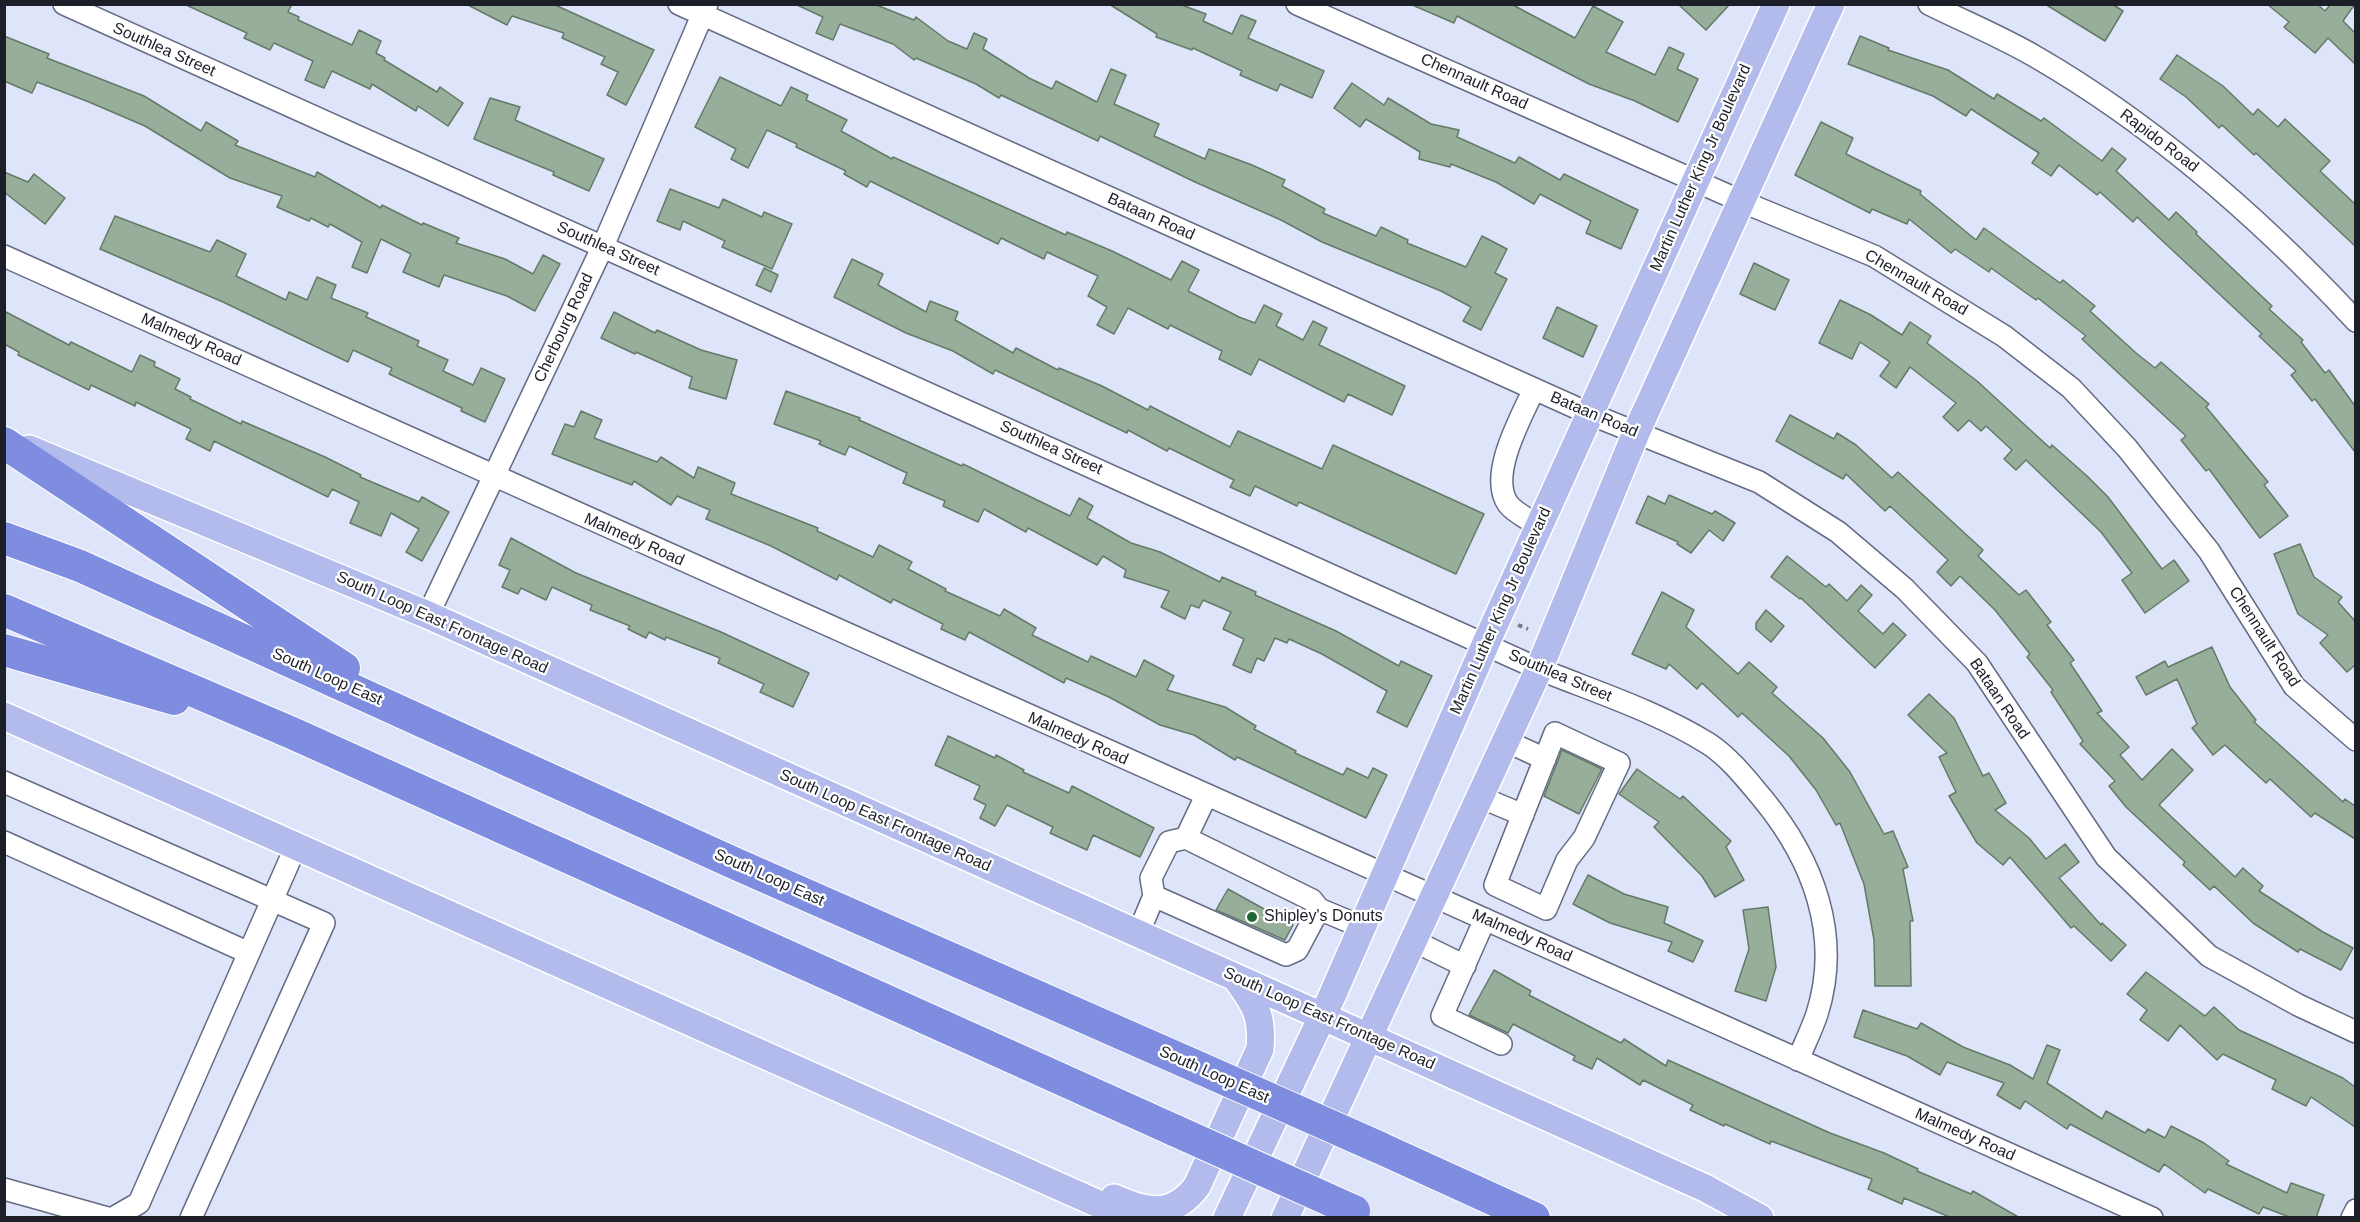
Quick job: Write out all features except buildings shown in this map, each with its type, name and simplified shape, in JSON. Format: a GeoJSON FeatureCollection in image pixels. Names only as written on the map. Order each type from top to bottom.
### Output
{"type":"FeatureCollection","features":[{"type":"Feature","properties":{"kind":"highway"},"geometry":{"type":"LineString","coordinates":[[4,443],[420,719]]}},
{"type":"Feature","properties":{"kind":"highway","name":"South Loop East"},"geometry":{"type":"LineString","coordinates":[[4,538],[80,566],[736,864],[1534,1218]]}},
{"type":"Feature","properties":{"kind":"highway"},"geometry":{"type":"LineString","coordinates":[[4,610],[292,732],[1362,1214]]}},
{"type":"Feature","properties":{"kind":"highway"},"geometry":{"type":"LineString","coordinates":[[4,650],[292,732]]}},
{"type":"Feature","properties":{"kind":"main road","name":"Martin Luther King Jr Boulevard"},"geometry":{"type":"LineString","coordinates":[[1227,1218],[1323,1016],[1486,643],[1776,4]]}},
{"type":"Feature","properties":{"kind":"main road"},"geometry":{"type":"LineString","coordinates":[[1285,1218],[1539,669],[1636,433],[1832,4]]}},
{"type":"Feature","properties":{"kind":"main road","name":"South Loop East Frontage Road"},"geometry":{"type":"LineString","coordinates":[[4,439],[428,615],[1705,1188],[1760,1218]]}},
{"type":"Feature","properties":{"kind":"main road"},"geometry":{"type":"LineString","coordinates":[[4,716],[1130,1218]]}},
{"type":"Feature","properties":{"kind":"main road"},"geometry":{"type":"LineString","coordinates":[[937,1131],[980,1138],[1135,1207],[1170,1210],[1187,1200],[1197,1186],[1260,1049],[1262,1026],[1255,1004],[1235,977]]}},
{"type":"Feature","properties":{"kind":"street","name":"Southlea Street"},"geometry":{"type":"LineString","coordinates":[[64,4],[1486,643],[1539,669],[1672,722],[1712,746],[1744,776],[1775,813],[1798,847],[1814,882],[1825,922],[1825,967],[1817,1013],[1797,1060]]}},
{"type":"Feature","properties":{"kind":"street","name":"Bataan Road"},"geometry":{"type":"LineString","coordinates":[[679,4],[704,10],[1590,414],[1759,482],[1838,532],[1905,589],[1977,663],[2106,857],[2209,956],[2298,1005],[2355,1032]]}},
{"type":"Feature","properties":{"kind":"street","name":"Chennault Road"},"geometry":{"type":"LineString","coordinates":[[1297,4],[1743,202],[1874,256],[2004,336],[2071,388],[2127,448],[2209,551],[2294,686],[2355,740]]}},
{"type":"Feature","properties":{"kind":"street","name":"Rapido Road"},"geometry":{"type":"LineString","coordinates":[[1929,4],[2035,56],[2161,139],[2232,198],[2300,261],[2355,321]]}},
{"type":"Feature","properties":{"kind":"street","name":"Cherbourg Road"},"geometry":{"type":"LineString","coordinates":[[428,615],[603,246],[704,10]]}},
{"type":"Feature","properties":{"kind":"street","name":"Malmedy Road"},"geometry":{"type":"LineString","coordinates":[[4,256],[2152,1218]]}},
{"type":"Feature","properties":{"kind":"street"},"geometry":{"type":"LineString","coordinates":[[1534,389],[1504,460],[1502,492],[1510,507],[1539,526]]}},
{"type":"Feature","properties":{"kind":"street"},"geometry":{"type":"LineString","coordinates":[[1555,733],[1619,763],[1584,838],[1567,860],[1546,909],[1495,885],[1523,815],[1555,733]]}},
{"type":"Feature","properties":{"kind":"street"},"geometry":{"type":"LineString","coordinates":[[1506,741],[1545,759]]}},
{"type":"Feature","properties":{"kind":"street"},"geometry":{"type":"LineString","coordinates":[[4,782],[324,923],[191,1218]]}},
{"type":"Feature","properties":{"kind":"street"},"geometry":{"type":"LineString","coordinates":[[1186,838],[1206,796]]}},
{"type":"Feature","properties":{"kind":"street"},"geometry":{"type":"LineString","coordinates":[[1480,796],[1523,815]]}},
{"type":"Feature","properties":{"kind":"street"},"geometry":{"type":"LineString","coordinates":[[1138,934],[1154,896],[1151,878],[1169,842],[1186,838],[1312,900],[1319,909],[1362,927]]}},
{"type":"Feature","properties":{"kind":"street"},"geometry":{"type":"LineString","coordinates":[[4,842],[249,953]]}},
{"type":"Feature","properties":{"kind":"street"},"geometry":{"type":"LineString","coordinates":[[113,1218],[139,1203],[296,846]]}},
{"type":"Feature","properties":{"kind":"street"},"geometry":{"type":"LineString","coordinates":[[1154,896],[1286,955],[1297,950],[1319,909]]}},
{"type":"Feature","properties":{"kind":"street"},"geometry":{"type":"LineString","coordinates":[[1522,936],[1537,905]]}},
{"type":"Feature","properties":{"kind":"street"},"geometry":{"type":"LineString","coordinates":[[1485,919],[1442,1016],[1501,1044]]}},
{"type":"Feature","properties":{"kind":"street"},"geometry":{"type":"LineString","coordinates":[[1414,941],[1465,966]]}},
{"type":"Feature","properties":{"kind":"street"},"geometry":{"type":"LineString","coordinates":[[4,1189],[108,1218]]}},
{"type":"Feature","properties":{"kind":"street"},"geometry":{"type":"LineString","coordinates":[[2352,1218],[2355,1210]]}},
{"type":"Feature","properties":{"kind":"path"},"geometry":{"type":"LineString","coordinates":[[1518,625],[1528,629]]}},
{"type":"Feature","properties":{"kind":"place","name":"Shipley's Donuts"},"geometry":{"type":"Point","coordinates":[1252,917]}}]}
